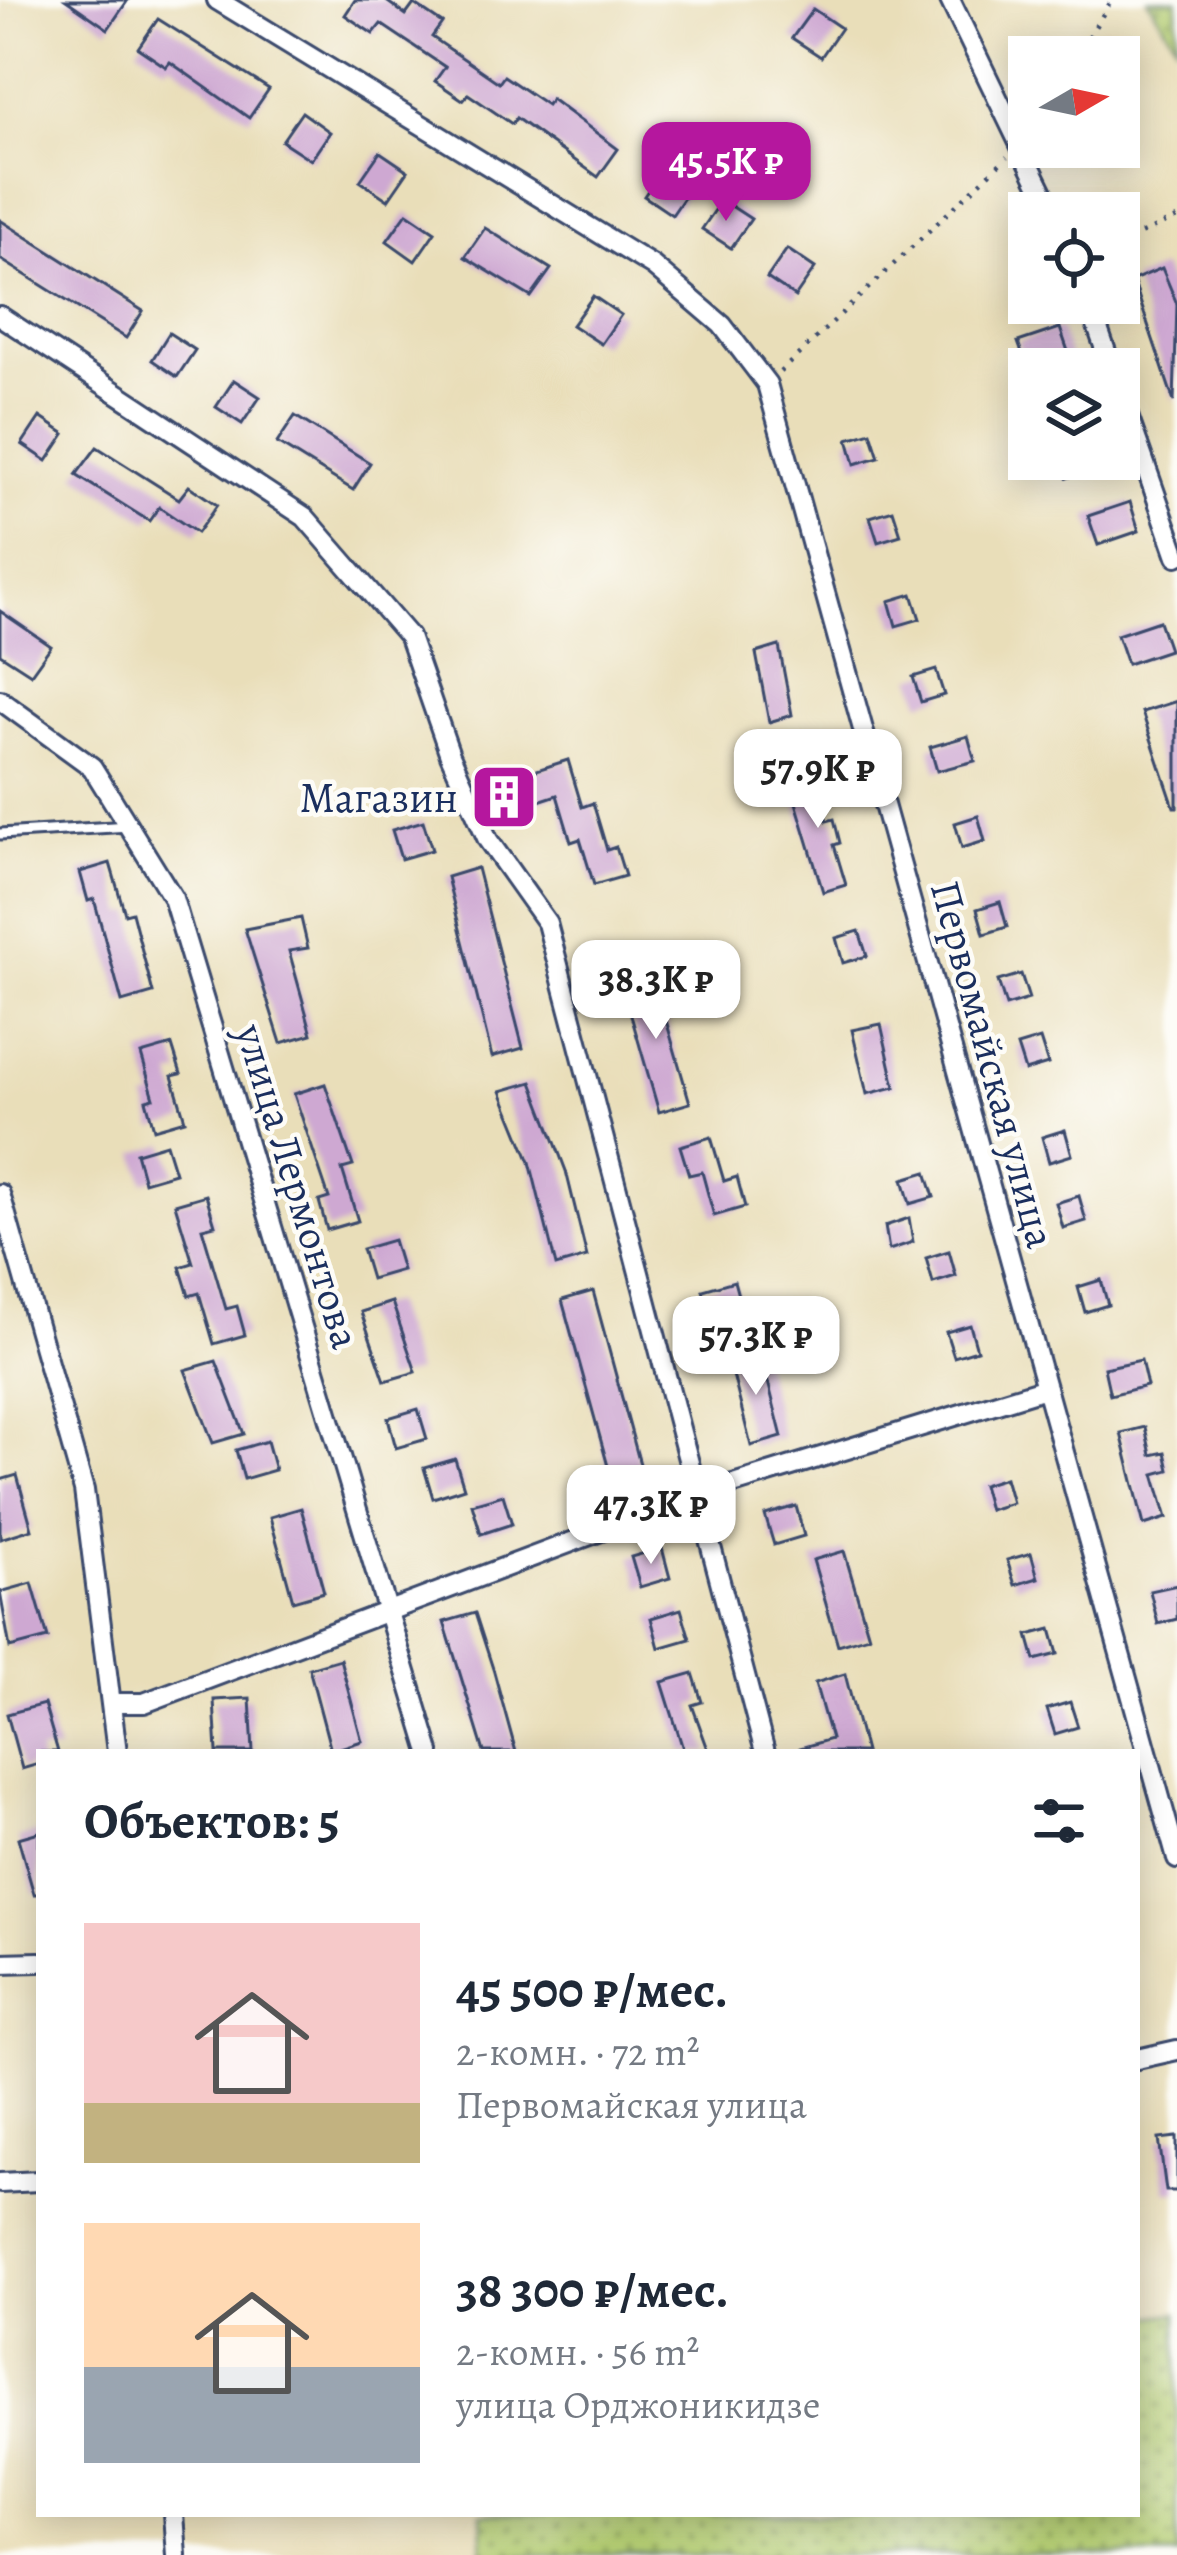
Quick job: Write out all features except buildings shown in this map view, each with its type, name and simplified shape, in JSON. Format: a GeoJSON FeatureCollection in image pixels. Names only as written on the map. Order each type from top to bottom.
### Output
{"type":"FeatureCollection","features":[{"type":"Feature","properties":{"kind":"street","name":"Первомайская улица"},"geometry":{"type":"LineString","coordinates":[[217,0],[653,266],[722,325],[767,384],[1177,1859]]}},
{"type":"Feature","properties":{"kind":"street"},"geometry":{"type":"LineString","coordinates":[[950,0],[1008,125]]}},
{"type":"Feature","properties":{"kind":"street"},"geometry":{"type":"LineString","coordinates":[[0,316],[305,517],[409,638],[450,754],[488,840],[547,923],[694,1496],[765,1749]]}},
{"type":"Feature","properties":{"kind":"street"},"geometry":{"type":"LineString","coordinates":[[1140,450],[1177,556]]}},
{"type":"Feature","properties":{"kind":"street","name":"улица Лермонтова"},"geometry":{"type":"LineString","coordinates":[[0,700],[92,767],[173,898],[391,1606],[429,1749]]}},
{"type":"Feature","properties":{"kind":"street"},"geometry":{"type":"LineString","coordinates":[[0,1194],[84,1490],[115,1703],[117,1749]]}},
{"type":"Feature","properties":{"kind":"street"},"geometry":{"type":"LineString","coordinates":[[115,1703],[144,1702],[694,1496],[1046,1388]]}},
{"type":"Feature","properties":{"kind":"street"},"geometry":{"type":"LineString","coordinates":[[0,1964],[36,1962]]}},
{"type":"Feature","properties":{"kind":"street"},"geometry":{"type":"LineString","coordinates":[[1140,2058],[1177,2050]]}},
{"type":"Feature","properties":{"kind":"street"},"geometry":{"type":"LineString","coordinates":[[0,2183],[36,2181]]}},
{"type":"Feature","properties":{"kind":"street"},"geometry":{"type":"LineString","coordinates":[[173,2517],[176,2555]]}},
{"type":"Feature","properties":{"kind":"lane"},"geometry":{"type":"LineString","coordinates":[[0,834],[129,826]]}},
{"type":"Feature","properties":{"kind":"path"},"geometry":{"type":"LineString","coordinates":[[1089,36],[1112,0]]}},
{"type":"Feature","properties":{"kind":"path"},"geometry":{"type":"LineString","coordinates":[[767,384],[1008,155]]}},
{"type":"Feature","properties":{"kind":"path"},"geometry":{"type":"LineString","coordinates":[[1140,234],[1177,218]]}},
{"type":"Feature","properties":{"kind":"green space"},"geometry":{"type":"Polygon","coordinates":[[[1148,0],[1177,0],[1177,44],[1148,0]]]}},
{"type":"Feature","properties":{"kind":"green space"},"geometry":{"type":"Polygon","coordinates":[[[1177,2313],[1177,2555],[483,2555],[481,2517],[1140,2517],[1140,2319],[1177,2313]]]}},
{"type":"Feature","properties":{"kind":"place","name":"Магазин"},"geometry":{"type":"Point","coordinates":[504,797]}}]}
